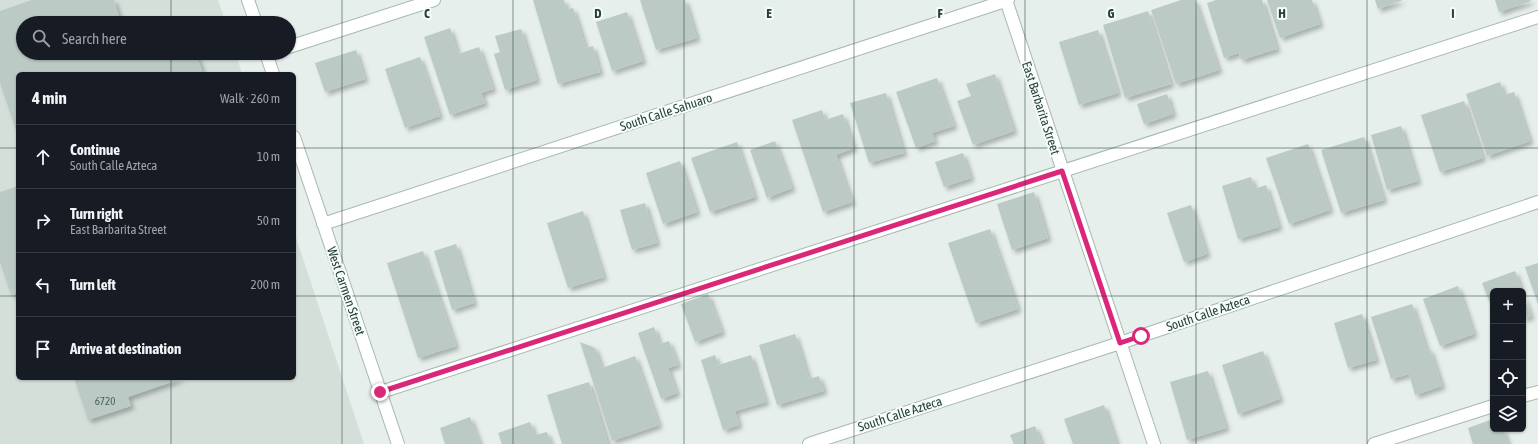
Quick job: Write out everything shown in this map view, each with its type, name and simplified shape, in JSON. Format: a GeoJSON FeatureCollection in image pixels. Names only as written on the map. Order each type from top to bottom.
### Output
{"type":"FeatureCollection","features":[{"type":"Feature","properties":{"kind":"street"},"geometry":{"type":"LineString","coordinates":[[248,0],[254,16]]}},
{"type":"Feature","properties":{"kind":"street"},"geometry":{"type":"LineString","coordinates":[[296,45],[434,0]]}},
{"type":"Feature","properties":{"kind":"street","name":"East Barbarita Street"},"geometry":{"type":"LineString","coordinates":[[1007,0],[1062,171],[1154,444]]}},
{"type":"Feature","properties":{"kind":"street","name":"South Calle Sahuaro"},"geometry":{"type":"LineString","coordinates":[[323,224],[1007,0]]}},
{"type":"Feature","properties":{"kind":"street"},"geometry":{"type":"LineString","coordinates":[[380,392],[1538,17]]}},
{"type":"Feature","properties":{"kind":"street"},"geometry":{"type":"LineString","coordinates":[[269,60],[272,72]]}},
{"type":"Feature","properties":{"kind":"street","name":"West Carmen Street"},"geometry":{"type":"LineString","coordinates":[[296,143],[398,444]]}},
{"type":"Feature","properties":{"kind":"street","name":"South Calle Azteca"},"geometry":{"type":"LineString","coordinates":[[809,444],[1120,343],[1538,202]]}},
{"type":"Feature","properties":{"kind":"street"},"geometry":{"type":"LineString","coordinates":[[1526,395],[1538,392]]}},
{"type":"Feature","properties":{"kind":"street"},"geometry":{"type":"LineString","coordinates":[[1374,444],[1490,407]]}},
{"type":"Feature","properties":{"kind":"shaded area"},"geometry":{"type":"Polygon","coordinates":[[[0,0],[218,0],[224,16],[16,16],[16,60],[238,60],[241,72],[16,72],[16,380],[296,380],[296,237],[364,444],[0,444],[0,0]]]}},
{"type":"Feature","properties":{"kind":"building"},"geometry":{"type":"Polygon","coordinates":[[[32,0],[114,0],[119,16],[16,16],[16,60],[198,60],[202,72],[16,72],[16,130],[0,83],[0,11],[32,0]]]}},
{"type":"Feature","properties":{"kind":"building"},"geometry":{"type":"Polygon","coordinates":[[[533,0],[564,0],[567,10],[573,8],[586,48],[593,46],[600,72],[558,84],[533,0]]]}},
{"type":"Feature","properties":{"kind":"building"},"geometry":{"type":"Polygon","coordinates":[[[640,0],[685,0],[697,38],[656,50],[640,0]]]}},
{"type":"Feature","properties":{"kind":"building"},"geometry":{"type":"Polygon","coordinates":[[[1181,0],[1195,0],[1219,70],[1176,84],[1151,10],[1181,0]]]}},
{"type":"Feature","properties":{"kind":"building"},"geometry":{"type":"Polygon","coordinates":[[[1216,0],[1262,0],[1277,49],[1241,60],[1239,53],[1224,58],[1207,3],[1216,0]]]}},
{"type":"Feature","properties":{"kind":"building"},"geometry":{"type":"Polygon","coordinates":[[[1267,0],[1312,0],[1320,24],[1280,38],[1267,0]]]}},
{"type":"Feature","properties":{"kind":"building"},"geometry":{"type":"Polygon","coordinates":[[[1375,0],[1403,0],[1378,9],[1375,0]]]}},
{"type":"Feature","properties":{"kind":"building"},"geometry":{"type":"Polygon","coordinates":[[[1495,0],[1530,0],[1531,1],[1499,12],[1495,0]]]}},
{"type":"Feature","properties":{"kind":"building"},"geometry":{"type":"Polygon","coordinates":[[[1148,11],[1171,84],[1125,98],[1103,25],[1148,11]]]}},
{"type":"Feature","properties":{"kind":"building"},"geometry":{"type":"Polygon","coordinates":[[[627,12],[643,61],[612,71],[596,22],[627,12]]]}},
{"type":"Feature","properties":{"kind":"building"},"geometry":{"type":"Polygon","coordinates":[[[450,28],[458,54],[479,47],[493,89],[481,93],[485,103],[450,115],[424,37],[450,28]]]}},
{"type":"Feature","properties":{"kind":"building"},"geometry":{"type":"Polygon","coordinates":[[[521,29],[537,80],[505,90],[494,54],[500,52],[495,36],[521,29]]]}},
{"type":"Feature","properties":{"kind":"building"},"geometry":{"type":"Polygon","coordinates":[[[1098,30],[1118,93],[1079,105],[1059,42],[1098,30]]]}},
{"type":"Feature","properties":{"kind":"building"},"geometry":{"type":"Polygon","coordinates":[[[356,50],[365,79],[325,92],[315,63],[356,50]]]}},
{"type":"Feature","properties":{"kind":"building"},"geometry":{"type":"Polygon","coordinates":[[[420,57],[440,116],[405,128],[385,69],[420,57]]]}},
{"type":"Feature","properties":{"kind":"building"},"geometry":{"type":"Polygon","coordinates":[[[995,74],[1014,131],[973,145],[957,101],[971,96],[966,84],[995,74]]]}},
{"type":"Feature","properties":{"kind":"building"},"geometry":{"type":"Polygon","coordinates":[[[937,78],[954,126],[932,133],[935,141],[916,148],[896,92],[937,78]]]}},
{"type":"Feature","properties":{"kind":"building"},"geometry":{"type":"Polygon","coordinates":[[[1500,82],[1504,95],[1514,92],[1530,141],[1487,156],[1466,94],[1500,82]]]}},
{"type":"Feature","properties":{"kind":"building"},"geometry":{"type":"Polygon","coordinates":[[[886,93],[904,153],[869,163],[850,103],[886,93]]]}},
{"type":"Feature","properties":{"kind":"building"},"geometry":{"type":"Polygon","coordinates":[[[1167,94],[1173,114],[1144,124],[1137,104],[1167,94]]]}},
{"type":"Feature","properties":{"kind":"building"},"geometry":{"type":"Polygon","coordinates":[[[1464,101],[1483,158],[1440,172],[1421,115],[1464,101]]]}},
{"type":"Feature","properties":{"kind":"building"},"geometry":{"type":"Polygon","coordinates":[[[822,110],[825,120],[843,114],[854,148],[836,155],[852,202],[823,212],[792,120],[822,110]]]}},
{"type":"Feature","properties":{"kind":"building"},"geometry":{"type":"Polygon","coordinates":[[[1401,126],[1418,181],[1387,190],[1371,135],[1401,126]]]}},
{"type":"Feature","properties":{"kind":"building"},"geometry":{"type":"Polygon","coordinates":[[[1364,137],[1384,200],[1341,213],[1321,150],[1364,137]]]}},
{"type":"Feature","properties":{"kind":"building"},"geometry":{"type":"Polygon","coordinates":[[[775,141],[792,188],[767,198],[750,150],[775,141]]]}},
{"type":"Feature","properties":{"kind":"building"},"geometry":{"type":"Polygon","coordinates":[[[737,142],[755,197],[710,212],[691,158],[737,142]]]}},
{"type":"Feature","properties":{"kind":"building"},"geometry":{"type":"Polygon","coordinates":[[[1308,144],[1330,210],[1289,224],[1266,158],[1308,144]]]}},
{"type":"Feature","properties":{"kind":"building"},"geometry":{"type":"Polygon","coordinates":[[[963,153],[971,178],[944,187],[935,162],[963,153]]]}},
{"type":"Feature","properties":{"kind":"building"},"geometry":{"type":"Polygon","coordinates":[[[680,161],[697,212],[663,224],[646,173],[680,161]]]}},
{"type":"Feature","properties":{"kind":"building"},"geometry":{"type":"Polygon","coordinates":[[[1251,177],[1255,189],[1266,185],[1279,227],[1238,239],[1222,186],[1251,177]]]}},
{"type":"Feature","properties":{"kind":"building"},"geometry":{"type":"Polygon","coordinates":[[[16,187],[16,294],[11,295],[0,262],[0,192],[16,187]]]}},
{"type":"Feature","properties":{"kind":"building"},"geometry":{"type":"Polygon","coordinates":[[[1034,192],[1048,238],[1012,250],[997,204],[1034,192]]]}},
{"type":"Feature","properties":{"kind":"building"},"geometry":{"type":"Polygon","coordinates":[[[645,203],[657,243],[632,250],[620,210],[645,203]]]}},
{"type":"Feature","properties":{"kind":"building"},"geometry":{"type":"Polygon","coordinates":[[[1191,205],[1207,254],[1184,262],[1167,213],[1191,205]]]}},
{"type":"Feature","properties":{"kind":"building"},"geometry":{"type":"Polygon","coordinates":[[[583,211],[604,277],[568,288],[547,223],[583,211]]]}},
{"type":"Feature","properties":{"kind":"building"},"geometry":{"type":"Polygon","coordinates":[[[990,229],[1018,309],[976,323],[948,243],[990,229]]]}},
{"type":"Feature","properties":{"kind":"building"},"geometry":{"type":"Polygon","coordinates":[[[456,244],[474,303],[452,310],[434,251],[456,244]]]}},
{"type":"Feature","properties":{"kind":"building"},"geometry":{"type":"Polygon","coordinates":[[[423,251],[456,346],[418,358],[387,263],[423,251]]]}},
{"type":"Feature","properties":{"kind":"building"},"geometry":{"type":"Polygon","coordinates":[[[1538,263],[1538,304],[1525,267],[1538,263]]]}},
{"type":"Feature","properties":{"kind":"building"},"geometry":{"type":"Polygon","coordinates":[[[1515,271],[1521,288],[1490,288],[1490,303],[1482,283],[1515,271]]]}},
{"type":"Feature","properties":{"kind":"building"},"geometry":{"type":"Polygon","coordinates":[[[1458,286],[1474,334],[1440,346],[1423,299],[1458,286]]]}},
{"type":"Feature","properties":{"kind":"building"},"geometry":{"type":"Polygon","coordinates":[[[708,294],[722,332],[695,342],[681,304],[708,294]]]}},
{"type":"Feature","properties":{"kind":"building"},"geometry":{"type":"Polygon","coordinates":[[[1526,302],[1531,316],[1526,318],[1526,302]]]}},
{"type":"Feature","properties":{"kind":"building"},"geometry":{"type":"Polygon","coordinates":[[[1412,304],[1427,350],[1430,349],[1442,386],[1415,395],[1409,374],[1391,379],[1371,317],[1412,304]]]}},
{"type":"Feature","properties":{"kind":"building"},"geometry":{"type":"Polygon","coordinates":[[[1362,314],[1376,360],[1348,368],[1334,323],[1362,314]]]}},
{"type":"Feature","properties":{"kind":"building"},"geometry":{"type":"Polygon","coordinates":[[[654,327],[660,344],[669,341],[678,365],[668,368],[677,393],[661,399],[638,333],[654,327]]]}},
{"type":"Feature","properties":{"kind":"building"},"geometry":{"type":"Polygon","coordinates":[[[795,334],[809,379],[819,376],[824,391],[777,405],[759,345],[795,334]]]}},
{"type":"Feature","properties":{"kind":"building"},"geometry":{"type":"Polygon","coordinates":[[[580,342],[595,348],[602,368],[635,356],[659,425],[612,441],[580,342]]]}},
{"type":"Feature","properties":{"kind":"building"},"geometry":{"type":"Polygon","coordinates":[[[1263,351],[1280,399],[1238,414],[1222,365],[1263,351]]]}},
{"type":"Feature","properties":{"kind":"building"},"geometry":{"type":"Polygon","coordinates":[[[715,355],[718,365],[751,355],[766,402],[735,411],[739,425],[723,430],[701,360],[715,355]]]}},
{"type":"Feature","properties":{"kind":"building"},"geometry":{"type":"Polygon","coordinates":[[[1208,371],[1226,428],[1187,440],[1170,382],[1208,371]]]}},
{"type":"Feature","properties":{"kind":"building"},"geometry":{"type":"Polygon","coordinates":[[[75,380],[177,380],[128,397],[131,406],[88,420],[75,380]]]}},
{"type":"Feature","properties":{"kind":"building"},"geometry":{"type":"Polygon","coordinates":[[[589,382],[608,444],[562,444],[547,395],[589,382]]]}},
{"type":"Feature","properties":{"kind":"building"},"geometry":{"type":"Polygon","coordinates":[[[1104,405],[1117,444],[1073,444],[1064,419],[1104,405]]]}},
{"type":"Feature","properties":{"kind":"building"},"geometry":{"type":"Polygon","coordinates":[[[470,417],[480,444],[445,444],[440,428],[470,417]]]}},
{"type":"Feature","properties":{"kind":"building"},"geometry":{"type":"Polygon","coordinates":[[[1490,420],[1490,432],[1504,432],[1508,444],[1473,444],[1468,428],[1490,420]]]}},
{"type":"Feature","properties":{"kind":"building"},"geometry":{"type":"Polygon","coordinates":[[[530,422],[535,435],[547,432],[551,444],[502,444],[498,433],[530,422]]]}},
{"type":"Feature","properties":{"kind":"building"},"geometry":{"type":"Polygon","coordinates":[[[1035,426],[1042,444],[1014,444],[1010,435],[1035,426]]]}},
{"type":"Feature","properties":{"kind":"route"},"geometry":{"type":"LineString","coordinates":[[380,392],[1062,171],[1120,343],[1141,336]]}}]}
